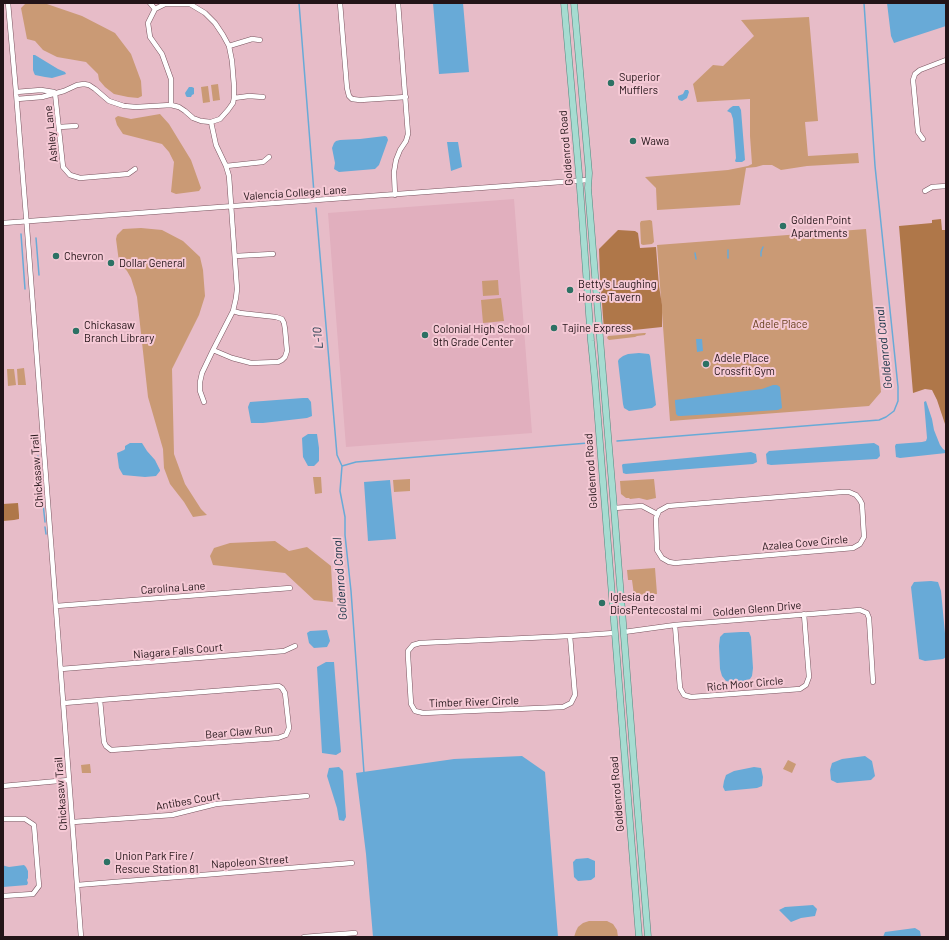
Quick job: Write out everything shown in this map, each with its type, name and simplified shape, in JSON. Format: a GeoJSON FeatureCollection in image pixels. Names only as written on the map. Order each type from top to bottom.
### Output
{"type":"FeatureCollection","features":[{"type":"Feature","properties":{"kind":"main road","name":"Goldenrod Road"},"geometry":{"type":"LineString","coordinates":[[564,3],[639,937]]}},
{"type":"Feature","properties":{"kind":"main road","name":"Goldenrod Road"},"geometry":{"type":"LineString","coordinates":[[574,3],[648,937]]}},
{"type":"Feature","properties":{"kind":"main road"},"geometry":{"type":"LineString","coordinates":[[565,14],[572,26],[576,27]]}},
{"type":"Feature","properties":{"kind":"main road"},"geometry":{"type":"LineString","coordinates":[[591,341],[598,350],[601,351]]}},
{"type":"Feature","properties":{"kind":"main road"},"geometry":{"type":"LineString","coordinates":[[603,492],[609,503],[614,508]]}},
{"type":"Feature","properties":{"kind":"main road"},"geometry":{"type":"LineString","coordinates":[[604,509],[615,521]]}},
{"type":"Feature","properties":{"kind":"street","name":"Chickasaw Trail"},"geometry":{"type":"LineString","coordinates":[[8,3],[6,11],[9,18],[17,99],[82,937]]}},
{"type":"Feature","properties":{"kind":"street"},"geometry":{"type":"LineString","coordinates":[[150,3],[154,9]]}},
{"type":"Feature","properties":{"kind":"street"},"geometry":{"type":"LineString","coordinates":[[340,3],[348,93],[350,97],[355,100],[406,97]]}},
{"type":"Feature","properties":{"kind":"street"},"geometry":{"type":"LineString","coordinates":[[395,195],[394,172],[396,160],[408,134],[398,3]]}},
{"type":"Feature","properties":{"kind":"street"},"geometry":{"type":"LineString","coordinates":[[17,99],[42,97],[84,84],[96,89],[109,101],[124,106],[136,107],[171,105],[179,107],[193,118],[201,121],[211,122],[220,119],[226,114],[234,98],[232,62],[229,46],[215,23],[205,13],[190,4],[164,4],[154,9],[148,23],[150,37],[162,54],[171,79],[171,105]]}},
{"type":"Feature","properties":{"kind":"street"},"geometry":{"type":"LineString","coordinates":[[3,19],[9,18]]}},
{"type":"Feature","properties":{"kind":"street"},"geometry":{"type":"LineString","coordinates":[[229,46],[252,39],[260,40]]}},
{"type":"Feature","properties":{"kind":"street"},"geometry":{"type":"LineString","coordinates":[[923,139],[918,132],[913,80],[915,74],[920,70],[946,60]]}},
{"type":"Feature","properties":{"kind":"street"},"geometry":{"type":"LineString","coordinates":[[16,92],[41,90],[55,93]]}},
{"type":"Feature","properties":{"kind":"street","name":"Ashley Lane"},"geometry":{"type":"LineString","coordinates":[[55,93],[63,167],[70,175],[80,178],[128,174],[135,169]]}},
{"type":"Feature","properties":{"kind":"street"},"geometry":{"type":"LineString","coordinates":[[234,98],[249,96],[263,97]]}},
{"type":"Feature","properties":{"kind":"street"},"geometry":{"type":"LineString","coordinates":[[204,402],[200,391],[202,373],[233,312],[237,289],[229,176],[216,145],[211,122]]}},
{"type":"Feature","properties":{"kind":"street"},"geometry":{"type":"LineString","coordinates":[[59,127],[76,126]]}},
{"type":"Feature","properties":{"kind":"street"},"geometry":{"type":"LineString","coordinates":[[226,166],[263,162],[269,157]]}},
{"type":"Feature","properties":{"kind":"street","name":"Valencia College Lane"},"geometry":{"type":"LineString","coordinates":[[3,223],[588,180]]}},
{"type":"Feature","properties":{"kind":"street"},"geometry":{"type":"LineString","coordinates":[[925,191],[932,187],[946,186]]}},
{"type":"Feature","properties":{"kind":"street"},"geometry":{"type":"LineString","coordinates":[[235,256],[273,254]]}},
{"type":"Feature","properties":{"kind":"street"},"geometry":{"type":"LineString","coordinates":[[213,350],[232,358],[251,363],[278,362],[285,357],[287,351],[285,329],[282,319],[276,316],[233,312]]}},
{"type":"Feature","properties":{"kind":"street","name":"Azalea Cove Circle"},"geometry":{"type":"LineString","coordinates":[[846,492],[854,494],[862,504],[864,537],[860,544],[850,549],[675,563],[669,562],[662,558],[657,550],[657,514],[665,507],[674,505],[846,492]]}},
{"type":"Feature","properties":{"kind":"street"},"geometry":{"type":"LineString","coordinates":[[614,508],[642,506],[657,514]]}},
{"type":"Feature","properties":{"kind":"street","name":"Carolina Lane"},"geometry":{"type":"LineString","coordinates":[[56,606],[290,588]]}},
{"type":"Feature","properties":{"kind":"street","name":"Golden Glenn Drive"},"geometry":{"type":"LineString","coordinates":[[624,632],[675,625],[860,610],[867,614],[869,618],[873,682]]}},
{"type":"Feature","properties":{"kind":"street","name":"Rich Moor Circle"},"geometry":{"type":"LineString","coordinates":[[675,625],[680,688],[684,695],[690,698],[800,689],[806,685],[809,677],[804,614]]}},
{"type":"Feature","properties":{"kind":"street","name":"Timber River Circle"},"geometry":{"type":"LineString","coordinates":[[570,636],[575,695],[571,703],[563,707],[423,713],[415,711],[411,704],[408,651],[413,645],[420,643],[570,636],[614,632]]}},
{"type":"Feature","properties":{"kind":"street","name":"Niagara Falls Court"},"geometry":{"type":"LineString","coordinates":[[61,669],[284,651],[295,646]]}},
{"type":"Feature","properties":{"kind":"street","name":"Bear Claw Run"},"geometry":{"type":"LineString","coordinates":[[64,703],[100,700],[279,686],[285,693],[289,728],[286,735],[278,738],[111,750],[104,742],[100,700]]}},
{"type":"Feature","properties":{"kind":"street"},"geometry":{"type":"LineString","coordinates":[[3,786],[69,780]]}},
{"type":"Feature","properties":{"kind":"street","name":"Antibes Court"},"geometry":{"type":"LineString","coordinates":[[73,822],[172,815],[216,804],[307,796]]}},
{"type":"Feature","properties":{"kind":"street"},"geometry":{"type":"LineString","coordinates":[[3,819],[25,819],[34,825],[39,886],[33,894],[3,896]]}},
{"type":"Feature","properties":{"kind":"street","name":"Napoleon Street"},"geometry":{"type":"LineString","coordinates":[[78,884],[352,863]]}},
{"type":"Feature","properties":{"kind":"street"},"geometry":{"type":"LineString","coordinates":[[304,937],[355,933]]}},
{"type":"Feature","properties":{"kind":"shaded area"},"geometry":{"type":"Polygon","coordinates":[[[514,199],[532,433],[346,447],[328,213],[514,199]]]}},
{"type":"Feature","properties":{"kind":"shaded area"},"geometry":{"type":"Polygon","coordinates":[[[941,219],[942,230],[946,230],[946,427],[932,390],[925,389],[913,393],[899,226],[932,223],[932,220],[941,219]]]}},
{"type":"Feature","properties":{"kind":"shaded area"},"geometry":{"type":"Polygon","coordinates":[[[618,230],[635,231],[638,233],[640,248],[656,247],[662,305],[662,327],[615,332],[607,332],[604,330],[599,249],[618,230]]]}},
{"type":"Feature","properties":{"kind":"shaded area"},"geometry":{"type":"Polygon","coordinates":[[[18,503],[19,519],[3,521],[3,504],[18,503]]]}},
{"type":"Feature","properties":{"kind":"green space"},"geometry":{"type":"Polygon","coordinates":[[[26,3],[44,3],[82,16],[115,33],[131,54],[141,81],[142,96],[138,98],[114,94],[105,87],[99,80],[98,74],[86,62],[57,57],[43,50],[35,41],[27,39],[21,8],[26,3]]]}},
{"type":"Feature","properties":{"kind":"green space"},"geometry":{"type":"Polygon","coordinates":[[[809,17],[818,121],[805,122],[808,156],[858,153],[859,163],[807,166],[781,170],[772,165],[746,168],[740,205],[657,210],[656,188],[645,177],[728,170],[752,164],[750,99],[697,102],[693,84],[713,65],[723,66],[754,36],[741,20],[809,17]]]}},
{"type":"Feature","properties":{"kind":"green space"},"geometry":{"type":"Polygon","coordinates":[[[218,84],[220,100],[213,101],[211,85],[218,84]]]}},
{"type":"Feature","properties":{"kind":"green space"},"geometry":{"type":"Polygon","coordinates":[[[208,86],[210,102],[203,103],[201,87],[208,86]]]}},
{"type":"Feature","properties":{"kind":"green space"},"geometry":{"type":"Polygon","coordinates":[[[160,114],[169,124],[191,160],[201,188],[199,191],[176,194],[171,192],[174,162],[169,152],[162,144],[123,134],[117,125],[115,118],[118,116],[131,119],[160,114]]]}},
{"type":"Feature","properties":{"kind":"green space"},"geometry":{"type":"Polygon","coordinates":[[[641,221],[652,221],[654,242],[652,244],[643,245],[641,244],[640,223],[641,221]]]}},
{"type":"Feature","properties":{"kind":"green space"},"geometry":{"type":"Polygon","coordinates":[[[141,228],[162,230],[183,241],[200,257],[203,270],[205,296],[199,315],[172,369],[174,454],[185,484],[201,509],[207,515],[193,517],[170,484],[164,468],[163,449],[148,397],[137,297],[131,278],[119,262],[116,239],[117,235],[123,229],[141,228]]]}},
{"type":"Feature","properties":{"kind":"green space","name":"Adele Place"},"geometry":{"type":"Polygon","coordinates":[[[866,229],[881,392],[869,406],[670,421],[657,245],[866,229]]]}},
{"type":"Feature","properties":{"kind":"green space"},"geometry":{"type":"Polygon","coordinates":[[[498,280],[499,295],[483,296],[482,281],[498,280]]]}},
{"type":"Feature","properties":{"kind":"green space"},"geometry":{"type":"Polygon","coordinates":[[[501,298],[504,321],[483,323],[481,300],[501,298]]]}},
{"type":"Feature","properties":{"kind":"green space"},"geometry":{"type":"Polygon","coordinates":[[[646,333],[645,335],[635,337],[609,340],[607,338],[608,336],[646,333]]]}},
{"type":"Feature","properties":{"kind":"green space"},"geometry":{"type":"Polygon","coordinates":[[[24,368],[26,385],[18,385],[17,369],[24,368]]]}},
{"type":"Feature","properties":{"kind":"green space"},"geometry":{"type":"Polygon","coordinates":[[[7,369],[14,369],[16,385],[8,386],[7,369]]]}},
{"type":"Feature","properties":{"kind":"green space"},"geometry":{"type":"Polygon","coordinates":[[[313,477],[321,477],[322,493],[315,494],[313,477]]]}},
{"type":"Feature","properties":{"kind":"green space"},"geometry":{"type":"Polygon","coordinates":[[[410,479],[410,491],[394,492],[393,480],[410,479]]]}},
{"type":"Feature","properties":{"kind":"green space"},"geometry":{"type":"Polygon","coordinates":[[[654,479],[656,498],[647,500],[639,498],[630,499],[621,494],[620,481],[654,479]]]}},
{"type":"Feature","properties":{"kind":"green space"},"geometry":{"type":"Polygon","coordinates":[[[275,541],[289,551],[307,547],[331,566],[333,602],[314,600],[285,573],[213,565],[210,556],[214,548],[230,543],[275,541]]]}},
{"type":"Feature","properties":{"kind":"green space"},"geometry":{"type":"Polygon","coordinates":[[[655,568],[657,594],[634,595],[632,580],[628,580],[627,570],[655,568]]]}},
{"type":"Feature","properties":{"kind":"green space"},"geometry":{"type":"Polygon","coordinates":[[[788,760],[796,764],[792,773],[783,769],[788,760]]]}},
{"type":"Feature","properties":{"kind":"green space"},"geometry":{"type":"Polygon","coordinates":[[[90,764],[91,773],[82,773],[81,765],[90,764]]]}},
{"type":"Feature","properties":{"kind":"green space"},"geometry":{"type":"Polygon","coordinates":[[[589,921],[607,921],[613,924],[617,930],[618,937],[574,937],[578,927],[589,921]]]}},
{"type":"Feature","properties":{"kind":"water"},"geometry":{"type":"Polygon","coordinates":[[[433,3],[463,3],[469,72],[439,74],[433,3]]]}},
{"type":"Feature","properties":{"kind":"water"},"geometry":{"type":"Polygon","coordinates":[[[887,3],[946,3],[946,26],[894,43],[891,36],[887,3]]]}},
{"type":"Feature","properties":{"kind":"water"},"geometry":{"type":"Polygon","coordinates":[[[33,55],[65,72],[66,74],[52,78],[35,75],[33,70],[33,55]]]}},
{"type":"Feature","properties":{"kind":"water"},"geometry":{"type":"Polygon","coordinates":[[[189,87],[194,88],[194,94],[191,97],[187,97],[185,93],[189,87]]]}},
{"type":"Feature","properties":{"kind":"water"},"geometry":{"type":"Polygon","coordinates":[[[685,90],[688,90],[689,92],[687,98],[682,101],[679,100],[678,96],[683,94],[685,90]]]}},
{"type":"Feature","properties":{"kind":"water"},"geometry":{"type":"Polygon","coordinates":[[[733,106],[739,106],[741,110],[745,160],[742,162],[735,161],[733,119],[731,113],[727,111],[733,106]]]}},
{"type":"Feature","properties":{"kind":"water"},"geometry":{"type":"Polygon","coordinates":[[[385,136],[388,140],[379,165],[375,169],[339,172],[334,169],[335,163],[332,148],[336,141],[385,136]]]}},
{"type":"Feature","properties":{"kind":"water"},"geometry":{"type":"Polygon","coordinates":[[[447,142],[458,142],[462,167],[451,171],[447,142]]]}},
{"type":"Feature","properties":{"kind":"water"},"geometry":{"type":"Polygon","coordinates":[[[696,339],[702,339],[703,351],[697,352],[696,339]]]}},
{"type":"Feature","properties":{"kind":"water"},"geometry":{"type":"Polygon","coordinates":[[[628,354],[649,354],[650,356],[656,405],[652,408],[629,411],[624,408],[623,404],[618,361],[623,356],[628,354]]]}},
{"type":"Feature","properties":{"kind":"water"},"geometry":{"type":"Polygon","coordinates":[[[773,385],[780,387],[782,408],[778,410],[681,416],[676,414],[675,400],[762,389],[773,385]]]}},
{"type":"Feature","properties":{"kind":"water"},"geometry":{"type":"Polygon","coordinates":[[[308,398],[311,402],[312,416],[307,418],[251,423],[248,407],[250,402],[308,398]]]}},
{"type":"Feature","properties":{"kind":"water"},"geometry":{"type":"Polygon","coordinates":[[[926,401],[934,430],[940,445],[946,453],[900,458],[896,457],[896,444],[926,441],[924,402],[926,401]]]}},
{"type":"Feature","properties":{"kind":"water"},"geometry":{"type":"Polygon","coordinates":[[[308,434],[317,434],[319,461],[314,466],[308,466],[303,457],[302,438],[308,434]]]}},
{"type":"Feature","properties":{"kind":"water"},"geometry":{"type":"Polygon","coordinates":[[[130,443],[142,443],[155,460],[160,470],[156,476],[145,477],[123,475],[119,468],[117,453],[124,450],[125,446],[130,443]]]}},
{"type":"Feature","properties":{"kind":"water"},"geometry":{"type":"Polygon","coordinates":[[[874,443],[879,446],[880,456],[877,459],[767,464],[766,454],[769,451],[874,443]]]}},
{"type":"Feature","properties":{"kind":"water"},"geometry":{"type":"Polygon","coordinates":[[[751,452],[756,454],[757,462],[753,464],[626,474],[623,473],[623,464],[751,452]]]}},
{"type":"Feature","properties":{"kind":"water"},"geometry":{"type":"Polygon","coordinates":[[[390,480],[396,539],[368,541],[364,482],[390,480]]]}},
{"type":"Feature","properties":{"kind":"water"},"geometry":{"type":"Polygon","coordinates":[[[914,582],[938,582],[941,591],[946,657],[943,659],[925,661],[919,659],[911,587],[914,582]]]}},
{"type":"Feature","properties":{"kind":"water"},"geometry":{"type":"Polygon","coordinates":[[[327,630],[330,641],[327,647],[314,648],[309,643],[307,633],[310,631],[327,630]]]}},
{"type":"Feature","properties":{"kind":"water"},"geometry":{"type":"Polygon","coordinates":[[[749,632],[751,637],[753,668],[752,676],[750,679],[739,682],[726,681],[722,676],[720,669],[720,637],[724,633],[749,632]]]}},
{"type":"Feature","properties":{"kind":"water"},"geometry":{"type":"Polygon","coordinates":[[[326,662],[334,662],[341,752],[336,755],[322,753],[317,667],[326,662]]]}},
{"type":"Feature","properties":{"kind":"water"},"geometry":{"type":"Polygon","coordinates":[[[522,756],[545,772],[558,937],[373,937],[366,854],[356,773],[454,759],[522,756]]]}},
{"type":"Feature","properties":{"kind":"water"},"geometry":{"type":"Polygon","coordinates":[[[865,756],[872,761],[875,776],[871,780],[837,783],[831,780],[830,770],[832,763],[842,759],[865,756]]]}},
{"type":"Feature","properties":{"kind":"water"},"geometry":{"type":"Polygon","coordinates":[[[339,767],[343,771],[346,817],[344,821],[339,820],[337,808],[327,776],[329,768],[339,767]]]}},
{"type":"Feature","properties":{"kind":"water"},"geometry":{"type":"Polygon","coordinates":[[[754,767],[761,768],[763,777],[762,786],[757,788],[725,791],[723,787],[726,775],[734,771],[754,767]]]}},
{"type":"Feature","properties":{"kind":"water"},"geometry":{"type":"Polygon","coordinates":[[[588,858],[595,861],[595,877],[591,880],[578,881],[574,877],[573,862],[576,859],[588,858]]]}},
{"type":"Feature","properties":{"kind":"water"},"geometry":{"type":"Polygon","coordinates":[[[3,865],[9,867],[24,865],[28,871],[27,885],[3,887],[3,865]]]}},
{"type":"Feature","properties":{"kind":"water"},"geometry":{"type":"Polygon","coordinates":[[[813,905],[817,909],[815,916],[801,918],[791,922],[779,910],[785,907],[813,905]]]}},
{"type":"Feature","properties":{"kind":"water"},"geometry":{"type":"Polygon","coordinates":[[[915,928],[920,931],[921,937],[883,937],[885,932],[915,928]]]}},
{"type":"Feature","properties":{"kind":"waterway","name":"L-10"},"geometry":{"type":"LineString","coordinates":[[299,3],[314,193]]}},
{"type":"Feature","properties":{"kind":"waterway","name":"Goldenrod Canal"},"geometry":{"type":"LineString","coordinates":[[617,441],[879,420],[894,411],[898,401],[898,387],[875,166],[864,3]]}},
{"type":"Feature","properties":{"kind":"waterway","name":"Goldenrod Canal"},"geometry":{"type":"LineString","coordinates":[[316,208],[337,455],[342,466],[340,491],[345,517],[345,535],[351,591],[364,773]]}},
{"type":"Feature","properties":{"kind":"waterway"},"geometry":{"type":"LineString","coordinates":[[21,234],[25,289]]}},
{"type":"Feature","properties":{"kind":"waterway"},"geometry":{"type":"LineString","coordinates":[[36,238],[39,275]]}},
{"type":"Feature","properties":{"kind":"waterway"},"geometry":{"type":"LineString","coordinates":[[761,256],[763,247]]}},
{"type":"Feature","properties":{"kind":"waterway"},"geometry":{"type":"LineString","coordinates":[[728,250],[728,258]]}},
{"type":"Feature","properties":{"kind":"waterway"},"geometry":{"type":"LineString","coordinates":[[695,253],[696,259]]}},
{"type":"Feature","properties":{"kind":"waterway","name":"Goldenrod Canal"},"geometry":{"type":"LineString","coordinates":[[342,466],[356,462],[588,443]]}},
{"type":"Feature","properties":{"kind":"waterway"},"geometry":{"type":"LineString","coordinates":[[38,456],[45,522]]}},
{"type":"Feature","properties":{"kind":"waterway"},"geometry":{"type":"LineString","coordinates":[[45,527],[46,534]]}},
{"type":"Feature","properties":{"kind":"place","name":"Superior Mufflers"},"geometry":{"type":"Point","coordinates":[611,83]}},
{"type":"Feature","properties":{"kind":"place","name":"Wawa"},"geometry":{"type":"Point","coordinates":[633,141]}},
{"type":"Feature","properties":{"kind":"place","name":"Golden Point Apartments"},"geometry":{"type":"Point","coordinates":[783,226]}},
{"type":"Feature","properties":{"kind":"place","name":"Chevron"},"geometry":{"type":"Point","coordinates":[56,256]}},
{"type":"Feature","properties":{"kind":"place","name":"Dollar General"},"geometry":{"type":"Point","coordinates":[111,263]}},
{"type":"Feature","properties":{"kind":"place","name":"Betty's Laughing Horse Tavern"},"geometry":{"type":"Point","coordinates":[570,290]}},
{"type":"Feature","properties":{"kind":"place","name":"Tajine Express"},"geometry":{"type":"Point","coordinates":[554,328]}},
{"type":"Feature","properties":{"kind":"place","name":"Chickasaw Branch Library"},"geometry":{"type":"Point","coordinates":[76,331]}},
{"type":"Feature","properties":{"kind":"place","name":"Colonial High School 9th Grade Center"},"geometry":{"type":"Point","coordinates":[425,335]}},
{"type":"Feature","properties":{"kind":"place","name":"Adele Place Crossfit Gym"},"geometry":{"type":"Point","coordinates":[706,364]}},
{"type":"Feature","properties":{"kind":"place","name":"Iglesia de DiosPentecostal mi"},"geometry":{"type":"Point","coordinates":[602,603]}},
{"type":"Feature","properties":{"kind":"place","name":"Union Park Fire / Rescue Station 81"},"geometry":{"type":"Point","coordinates":[107,862]}}]}
